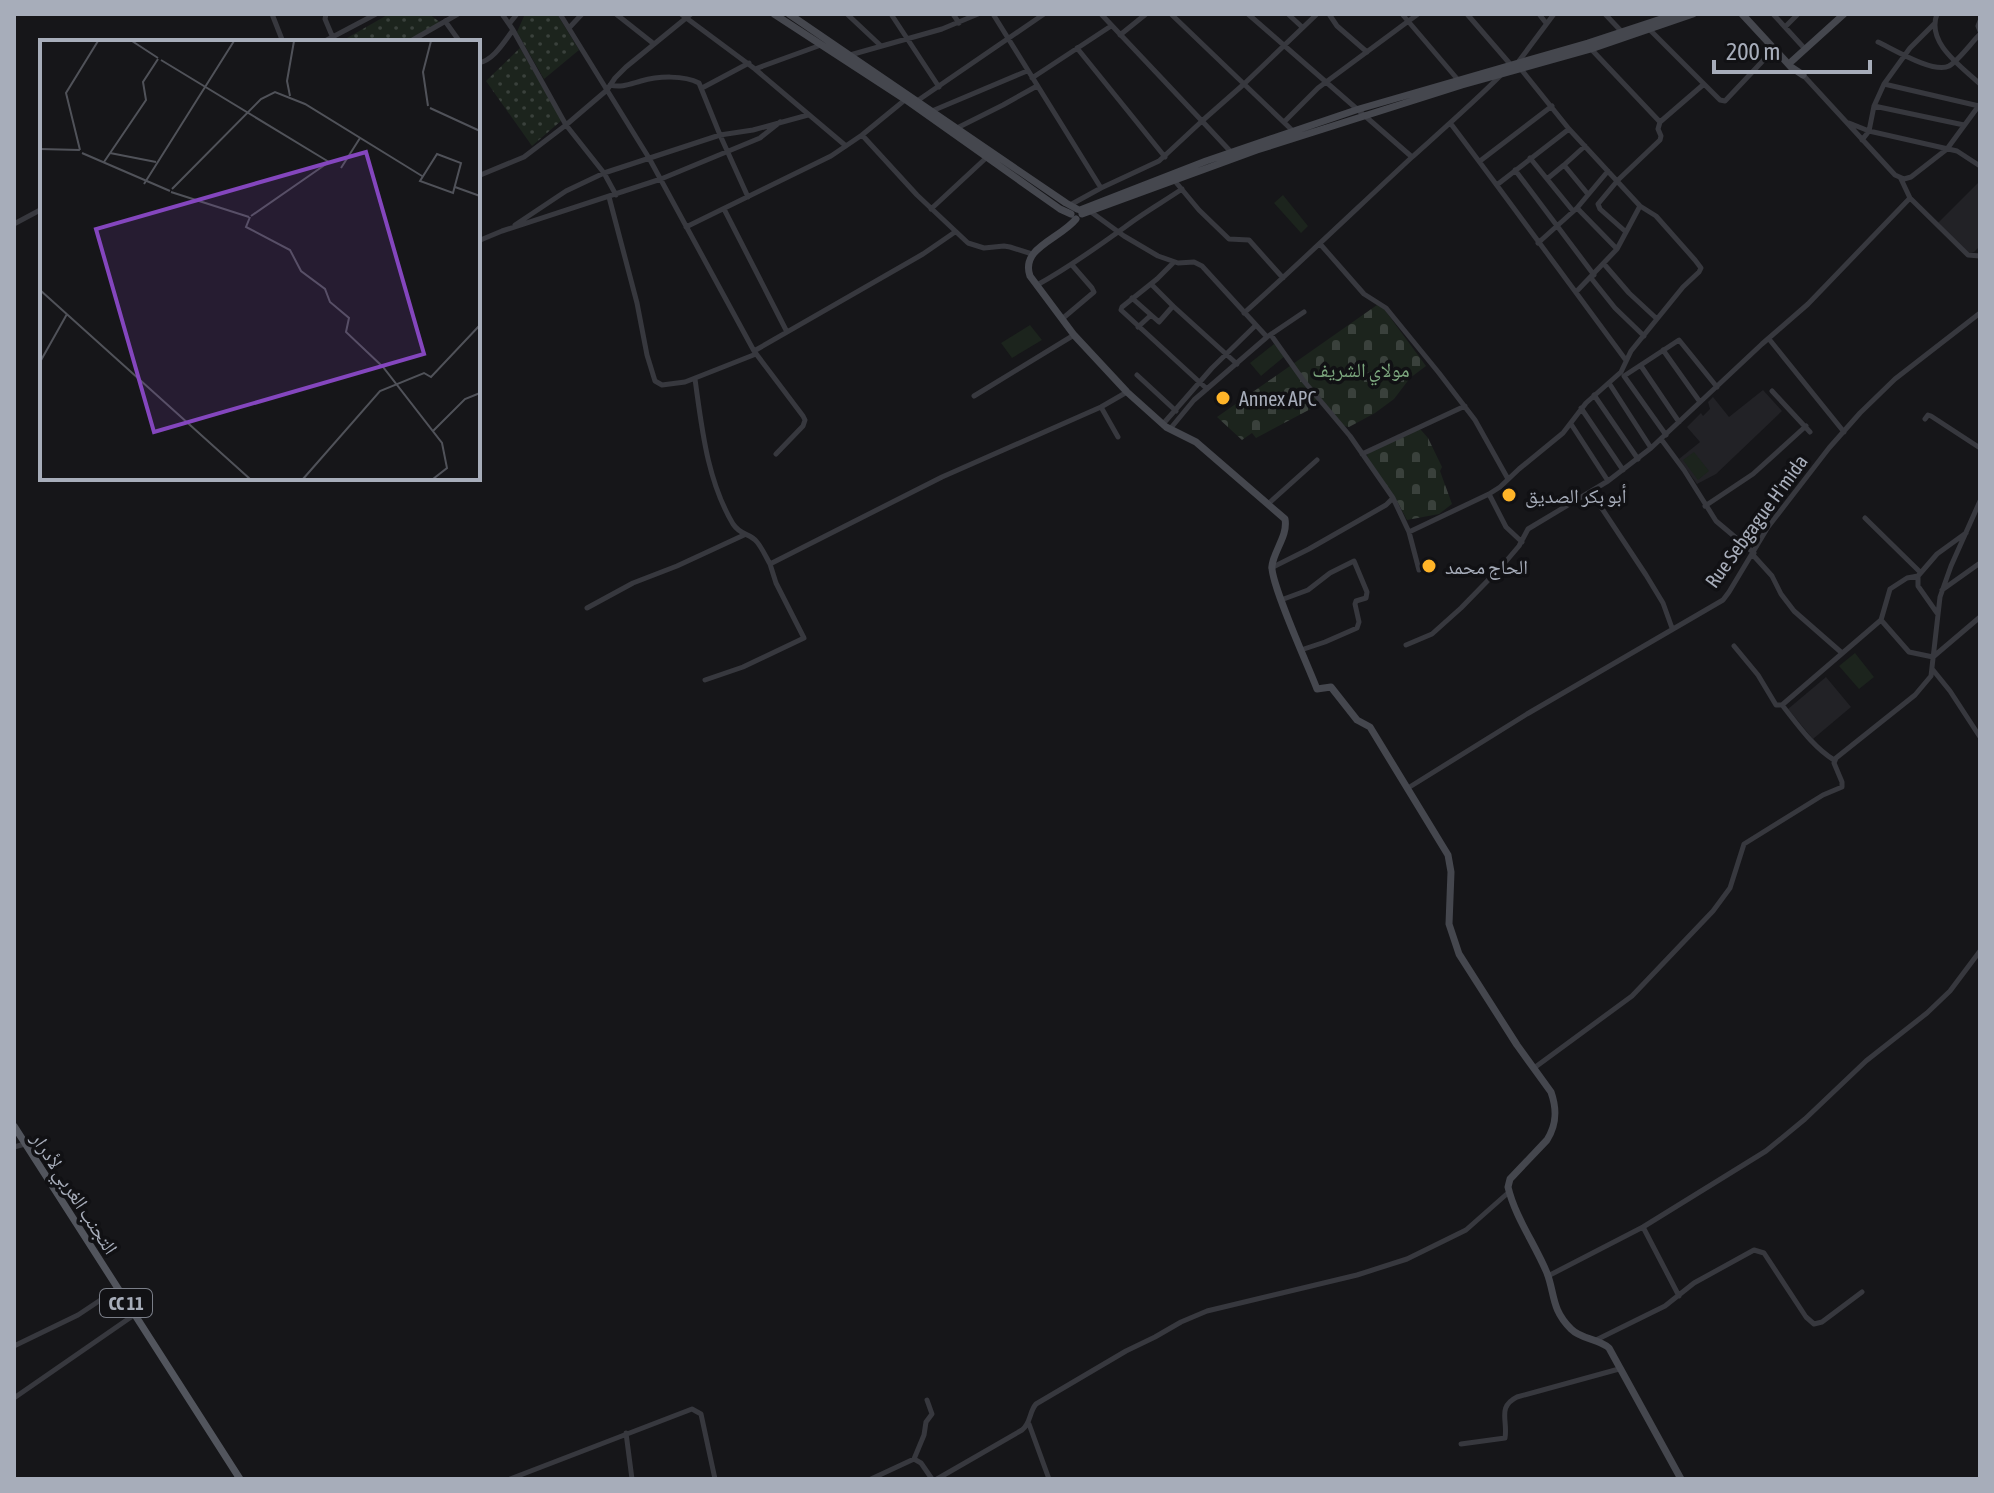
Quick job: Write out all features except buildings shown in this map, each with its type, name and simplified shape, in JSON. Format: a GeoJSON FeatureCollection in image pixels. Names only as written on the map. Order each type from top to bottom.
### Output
{"type":"FeatureCollection","features":[{"type":"Feature","properties":{"kind":"main road","name":"التجنب الغربي لأدرار"},"geometry":{"type":"LineString","coordinates":[[14,1126],[240,1479]]}},
{"type":"Feature","properties":{"kind":"street"},"geometry":{"type":"LineString","coordinates":[[272,14],[282,40]]}},
{"type":"Feature","properties":{"kind":"street"},"geometry":{"type":"LineString","coordinates":[[326,14],[333,38]]}},
{"type":"Feature","properties":{"kind":"street"},"geometry":{"type":"LineString","coordinates":[[412,40],[458,14]]}},
{"type":"Feature","properties":{"kind":"street"},"geometry":{"type":"LineString","coordinates":[[502,14],[566,125],[604,173],[612,196],[653,378],[662,385],[695,379],[755,353],[955,232]]}},
{"type":"Feature","properties":{"kind":"street"},"geometry":{"type":"LineString","coordinates":[[480,63],[489,59],[517,14]]}},
{"type":"Feature","properties":{"kind":"street"},"geometry":{"type":"LineString","coordinates":[[560,14],[608,87],[649,158],[755,353],[805,420],[776,454]]}},
{"type":"Feature","properties":{"kind":"street"},"geometry":{"type":"LineString","coordinates":[[569,28],[582,14]]}},
{"type":"Feature","properties":{"kind":"street"},"geometry":{"type":"LineString","coordinates":[[616,14],[654,44]]}},
{"type":"Feature","properties":{"kind":"street"},"geometry":{"type":"LineString","coordinates":[[774,14],[821,45],[848,57],[959,23],[978,14]]}},
{"type":"Feature","properties":{"kind":"street"},"geometry":{"type":"LineString","coordinates":[[789,14],[1078,212],[1158,256],[1202,266],[1269,336],[1350,436],[1393,498],[1409,532],[1419,570]]}},
{"type":"Feature","properties":{"kind":"street"},"geometry":{"type":"LineString","coordinates":[[953,14],[959,23]]}},
{"type":"Feature","properties":{"kind":"street"},"geometry":{"type":"LineString","coordinates":[[993,14],[1101,188]]}},
{"type":"Feature","properties":{"kind":"street"},"geometry":{"type":"LineString","coordinates":[[686,227],[831,156],[911,99],[939,87],[1044,14]]}},
{"type":"Feature","properties":{"kind":"street"},"geometry":{"type":"LineString","coordinates":[[1101,14],[1231,152]]}},
{"type":"Feature","properties":{"kind":"street"},"geometry":{"type":"LineString","coordinates":[[1120,35],[1146,14]]}},
{"type":"Feature","properties":{"kind":"street"},"geometry":{"type":"LineString","coordinates":[[1171,14],[1295,132]]}},
{"type":"Feature","properties":{"kind":"street"},"geometry":{"type":"LineString","coordinates":[[1248,14],[1412,157]]}},
{"type":"Feature","properties":{"kind":"street"},"geometry":{"type":"LineString","coordinates":[[1288,14],[1302,27]]}},
{"type":"Feature","properties":{"kind":"street"},"geometry":{"type":"LineString","coordinates":[[1317,14],[1165,157],[1101,188],[1067,229],[1032,254],[1027,267],[1036,286],[1061,319],[1127,392],[1166,427],[1196,442],[1286,522],[1271,568],[1317,689],[1326,686],[1334,689],[1357,720],[1370,727],[1448,855],[1449,924],[1459,954],[1551,1092],[1555,1123],[1547,1140],[1510,1179],[1509,1192],[1548,1276],[1553,1299],[1565,1323],[1574,1332],[1609,1348],[1681,1479]]}},
{"type":"Feature","properties":{"kind":"street"},"geometry":{"type":"LineString","coordinates":[[1329,14],[1337,26],[1367,52]]}},
{"type":"Feature","properties":{"kind":"street"},"geometry":{"type":"LineString","coordinates":[[1402,14],[1460,82]]}},
{"type":"Feature","properties":{"kind":"street"},"geometry":{"type":"LineString","coordinates":[[1284,122],[1318,88],[1418,14]]}},
{"type":"Feature","properties":{"kind":"street"},"geometry":{"type":"LineString","coordinates":[[1467,14],[1517,65],[1569,129],[1640,206],[1656,216],[1701,268],[1631,351],[1622,374],[1716,521],[1753,554],[1772,576],[1794,611],[1842,653]]}},
{"type":"Feature","properties":{"kind":"street"},"geometry":{"type":"LineString","coordinates":[[1539,14],[1546,23]]}},
{"type":"Feature","properties":{"kind":"street"},"geometry":{"type":"LineString","coordinates":[[1517,65],[1554,14]]}},
{"type":"Feature","properties":{"kind":"street"},"geometry":{"type":"LineString","coordinates":[[1605,14],[1622,32]]}},
{"type":"Feature","properties":{"kind":"street"},"geometry":{"type":"LineString","coordinates":[[911,99],[986,158],[1062,211],[1078,212],[1174,180],[1231,152],[1676,14]]}},
{"type":"Feature","properties":{"kind":"street"},"geometry":{"type":"LineString","coordinates":[[1244,313],[1321,245],[1501,75],[1517,65],[1591,49],[1693,14]]}},
{"type":"Feature","properties":{"kind":"street"},"geometry":{"type":"LineString","coordinates":[[1745,14],[1900,178],[1910,198],[1968,255],[1980,256]]}},
{"type":"Feature","properties":{"kind":"street"},"geometry":{"type":"LineString","coordinates":[[1773,14],[1805,49]]}},
{"type":"Feature","properties":{"kind":"street"},"geometry":{"type":"LineString","coordinates":[[1785,27],[1798,14]]}},
{"type":"Feature","properties":{"kind":"street"},"geometry":{"type":"LineString","coordinates":[[1862,140],[1869,131],[1874,106],[1884,84],[1905,55],[1934,24],[1937,14]]}},
{"type":"Feature","properties":{"kind":"street"},"geometry":{"type":"LineString","coordinates":[[328,40],[372,15]]}},
{"type":"Feature","properties":{"kind":"street"},"geometry":{"type":"LineString","coordinates":[[480,175],[524,157],[566,125],[686,15],[749,63],[846,146]]}},
{"type":"Feature","properties":{"kind":"street"},"geometry":{"type":"LineString","coordinates":[[849,15],[881,46]]}},
{"type":"Feature","properties":{"kind":"street"},"geometry":{"type":"LineString","coordinates":[[894,15],[939,87]]}},
{"type":"Feature","properties":{"kind":"street"},"geometry":{"type":"LineString","coordinates":[[1792,61],[1839,16]]}},
{"type":"Feature","properties":{"kind":"street"},"geometry":{"type":"LineString","coordinates":[[445,21],[459,40]]}},
{"type":"Feature","properties":{"kind":"street"},"geometry":{"type":"LineString","coordinates":[[1878,42],[1941,68],[1955,60],[1980,33],[1980,21]]}},
{"type":"Feature","properties":{"kind":"street"},"geometry":{"type":"LineString","coordinates":[[1934,24],[1937,38],[1980,84]]}},
{"type":"Feature","properties":{"kind":"street"},"geometry":{"type":"LineString","coordinates":[[1032,78],[1112,26]]}},
{"type":"Feature","properties":{"kind":"street"},"geometry":{"type":"LineString","coordinates":[[1650,30],[1724,101],[1774,49]]}},
{"type":"Feature","properties":{"kind":"street"},"geometry":{"type":"LineString","coordinates":[[1760,30],[1791,67],[1803,75]]}},
{"type":"Feature","properties":{"kind":"street"},"geometry":{"type":"LineString","coordinates":[[755,69],[821,45]]}},
{"type":"Feature","properties":{"kind":"street"},"geometry":{"type":"LineString","coordinates":[[1077,48],[1165,157]]}},
{"type":"Feature","properties":{"kind":"street"},"geometry":{"type":"LineString","coordinates":[[1591,49],[1660,122]]}},
{"type":"Feature","properties":{"kind":"street"},"geometry":{"type":"LineString","coordinates":[[702,88],[749,63]]}},
{"type":"Feature","properties":{"kind":"street"},"geometry":{"type":"LineString","coordinates":[[932,111],[1027,71]]}},
{"type":"Feature","properties":{"kind":"street"},"geometry":{"type":"LineString","coordinates":[[1460,82],[1501,75]]}},
{"type":"Feature","properties":{"kind":"street"},"geometry":{"type":"LineString","coordinates":[[608,87],[663,78],[695,80],[702,88],[748,197]]}},
{"type":"Feature","properties":{"kind":"street"},"geometry":{"type":"LineString","coordinates":[[1626,232],[1598,206],[1618,180],[1660,140],[1660,122],[1704,84]]}},
{"type":"Feature","properties":{"kind":"street"},"geometry":{"type":"LineString","coordinates":[[1884,84],[1979,105],[1947,149],[1911,177],[1900,178]]}},
{"type":"Feature","properties":{"kind":"street"},"geometry":{"type":"LineString","coordinates":[[957,128],[1037,86]]}},
{"type":"Feature","properties":{"kind":"street"},"geometry":{"type":"LineString","coordinates":[[1480,161],[1552,106]]}},
{"type":"Feature","properties":{"kind":"street"},"geometry":{"type":"LineString","coordinates":[[1874,106],[1964,125]]}},
{"type":"Feature","properties":{"kind":"street"},"geometry":{"type":"LineString","coordinates":[[1078,212],[1207,164],[1362,112]]}},
{"type":"Feature","properties":{"kind":"street"},"geometry":{"type":"LineString","coordinates":[[511,228],[577,184],[604,173],[720,135],[753,130],[808,115]]}},
{"type":"Feature","properties":{"kind":"street"},"geometry":{"type":"LineString","coordinates":[[1845,121],[1869,131],[1947,149],[1980,165]]}},
{"type":"Feature","properties":{"kind":"street"},"geometry":{"type":"LineString","coordinates":[[480,240],[661,179],[760,138],[780,122]]}},
{"type":"Feature","properties":{"kind":"street"},"geometry":{"type":"LineString","coordinates":[[1451,124],[1626,360]]}},
{"type":"Feature","properties":{"kind":"street"},"geometry":{"type":"LineString","coordinates":[[1498,184],[1569,129]]}},
{"type":"Feature","properties":{"kind":"street"},"geometry":{"type":"LineString","coordinates":[[862,135],[931,209],[968,243],[979,248],[1004,246],[1032,254]]}},
{"type":"Feature","properties":{"kind":"street"},"geometry":{"type":"LineString","coordinates":[[1547,179],[1585,146]]}},
{"type":"Feature","properties":{"kind":"street"},"geometry":{"type":"LineString","coordinates":[[931,209],[986,158]]}},
{"type":"Feature","properties":{"kind":"street"},"geometry":{"type":"LineString","coordinates":[[1530,158],[1575,209],[1617,249]]}},
{"type":"Feature","properties":{"kind":"street"},"geometry":{"type":"LineString","coordinates":[[1564,165],[1587,193]]}},
{"type":"Feature","properties":{"kind":"street"},"geometry":{"type":"LineString","coordinates":[[1515,170],[1615,308],[1644,336]]}},
{"type":"Feature","properties":{"kind":"street"},"geometry":{"type":"LineString","coordinates":[[1538,243],[1575,209],[1608,171]]}},
{"type":"Feature","properties":{"kind":"street"},"geometry":{"type":"LineString","coordinates":[[1174,180],[1229,239],[1249,240],[1283,278]]}},
{"type":"Feature","properties":{"kind":"street"},"geometry":{"type":"LineString","coordinates":[[1036,286],[1072,265],[1182,189]]}},
{"type":"Feature","properties":{"kind":"street"},"geometry":{"type":"LineString","coordinates":[[1406,645],[1432,634],[1452,616],[1502,566],[1530,528],[1623,471],[1664,437],[1808,304],[1910,198]]}},
{"type":"Feature","properties":{"kind":"street"},"geometry":{"type":"LineString","coordinates":[[1576,292],[1617,249],[1640,206]]}},
{"type":"Feature","properties":{"kind":"street"},"geometry":{"type":"LineString","coordinates":[[724,209],[787,332]]}},
{"type":"Feature","properties":{"kind":"street"},"geometry":{"type":"LineString","coordinates":[[14,224],[40,210]]}},
{"type":"Feature","properties":{"kind":"street"},"geometry":{"type":"LineString","coordinates":[[1321,245],[1364,294],[1386,308],[1465,406],[1508,479]]}},
{"type":"Feature","properties":{"kind":"street"},"geometry":{"type":"LineString","coordinates":[[1174,262],[1121,310],[1207,389]]}},
{"type":"Feature","properties":{"kind":"street"},"geometry":{"type":"LineString","coordinates":[[1604,264],[1657,319]]}},
{"type":"Feature","properties":{"kind":"street"},"geometry":{"type":"LineString","coordinates":[[1061,319],[1094,292],[1072,265]]}},
{"type":"Feature","properties":{"kind":"street"},"geometry":{"type":"LineString","coordinates":[[1151,284],[1237,364]]}},
{"type":"Feature","properties":{"kind":"street"},"geometry":{"type":"LineString","coordinates":[[1132,298],[1159,322],[1173,306]]}},
{"type":"Feature","properties":{"kind":"street"},"geometry":{"type":"LineString","coordinates":[[1166,427],[1269,336],[1304,312]]}},
{"type":"Feature","properties":{"kind":"street","name":"Rue Sebgague H'mida"},"geometry":{"type":"LineString","coordinates":[[1408,788],[1727,596],[1781,509],[1874,397],[1980,313]]}},
{"type":"Feature","properties":{"kind":"street"},"geometry":{"type":"LineString","coordinates":[[1138,327],[1151,315]]}},
{"type":"Feature","properties":{"kind":"street"},"geometry":{"type":"LineString","coordinates":[[1974,318],[1980,322]]}},
{"type":"Feature","properties":{"kind":"street"},"geometry":{"type":"LineString","coordinates":[[1166,427],[1198,383],[1256,325]]}},
{"type":"Feature","properties":{"kind":"street"},"geometry":{"type":"LineString","coordinates":[[974,396],[1074,335]]}},
{"type":"Feature","properties":{"kind":"street"},"geometry":{"type":"LineString","coordinates":[[1769,339],[1844,432]]}},
{"type":"Feature","properties":{"kind":"street"},"geometry":{"type":"LineString","coordinates":[[1409,532],[1500,487],[1563,433],[1594,395],[1622,374],[1641,366],[1679,340],[1717,387]]}},
{"type":"Feature","properties":{"kind":"street"},"geometry":{"type":"LineString","coordinates":[[1663,350],[1700,402]]}},
{"type":"Feature","properties":{"kind":"street"},"geometry":{"type":"LineString","coordinates":[[1641,366],[1679,422]]}},
{"type":"Feature","properties":{"kind":"street"},"geometry":{"type":"LineString","coordinates":[[1137,375],[1176,411]]}},
{"type":"Feature","properties":{"kind":"street"},"geometry":{"type":"LineString","coordinates":[[695,379],[702,433],[713,481],[735,527],[757,542],[770,564],[776,583],[804,638],[743,667],[705,680]]}},
{"type":"Feature","properties":{"kind":"street"},"geometry":{"type":"LineString","coordinates":[[1609,383],[1651,448]]}},
{"type":"Feature","properties":{"kind":"street"},"geometry":{"type":"LineString","coordinates":[[1705,506],[1753,474],[1808,429],[1772,391]]}},
{"type":"Feature","properties":{"kind":"street"},"geometry":{"type":"LineString","coordinates":[[770,564],[942,477],[1101,407],[1127,392]]}},
{"type":"Feature","properties":{"kind":"street"},"geometry":{"type":"LineString","coordinates":[[1594,395],[1638,459]]}},
{"type":"Feature","properties":{"kind":"street"},"geometry":{"type":"LineString","coordinates":[[1362,454],[1465,406]]}},
{"type":"Feature","properties":{"kind":"street"},"geometry":{"type":"LineString","coordinates":[[1101,407],[1118,437]]}},
{"type":"Feature","properties":{"kind":"street"},"geometry":{"type":"LineString","coordinates":[[1581,408],[1623,471]]}},
{"type":"Feature","properties":{"kind":"street"},"geometry":{"type":"LineString","coordinates":[[1925,419],[1931,416],[1980,448]]}},
{"type":"Feature","properties":{"kind":"street"},"geometry":{"type":"LineString","coordinates":[[1571,424],[1608,481]]}},
{"type":"Feature","properties":{"kind":"street"},"geometry":{"type":"LineString","coordinates":[[1268,504],[1317,460]]}},
{"type":"Feature","properties":{"kind":"street"},"geometry":{"type":"LineString","coordinates":[[1591,492],[1663,603],[1672,628]]}},
{"type":"Feature","properties":{"kind":"street"},"geometry":{"type":"LineString","coordinates":[[1489,494],[1506,527],[1522,542]]}},
{"type":"Feature","properties":{"kind":"street"},"geometry":{"type":"LineString","coordinates":[[1271,568],[1386,505],[1393,498]]}},
{"type":"Feature","properties":{"kind":"street"},"geometry":{"type":"LineString","coordinates":[[1834,760],[1927,682],[1933,670],[1942,591],[1980,501]]}},
{"type":"Feature","properties":{"kind":"street"},"geometry":{"type":"LineString","coordinates":[[1865,518],[1919,574],[1918,586],[1937,614]]}},
{"type":"Feature","properties":{"kind":"street"},"geometry":{"type":"LineString","coordinates":[[1734,646],[1758,675],[1776,705],[1782,705],[1881,620],[1890,589],[1919,574],[1937,554],[1966,533]]}},
{"type":"Feature","properties":{"kind":"street"},"geometry":{"type":"LineString","coordinates":[[587,608],[633,583],[744,535]]}},
{"type":"Feature","properties":{"kind":"street"},"geometry":{"type":"LineString","coordinates":[[1281,600],[1308,590],[1330,573],[1354,561],[1367,592],[1366,598],[1356,601],[1354,606],[1358,626],[1301,650]]}},
{"type":"Feature","properties":{"kind":"street"},"geometry":{"type":"LineString","coordinates":[[1942,591],[1980,563]]}},
{"type":"Feature","properties":{"kind":"street"},"geometry":{"type":"LineString","coordinates":[[1933,657],[1980,617]]}},
{"type":"Feature","properties":{"kind":"street"},"geometry":{"type":"LineString","coordinates":[[1881,620],[1909,652],[1933,657]]}},
{"type":"Feature","properties":{"kind":"street"},"geometry":{"type":"LineString","coordinates":[[1933,670],[1980,737]]}},
{"type":"Feature","properties":{"kind":"street"},"geometry":{"type":"LineString","coordinates":[[1534,1068],[1632,996],[1713,911],[1730,888],[1744,844],[1823,795],[1842,787],[1834,760],[1813,743],[1782,705]]}},
{"type":"Feature","properties":{"kind":"street"},"geometry":{"type":"LineString","coordinates":[[1548,1276],[1643,1227],[1740,1169],[1776,1143],[1866,1061],[1927,1013],[1950,991],[1980,951]]}},
{"type":"Feature","properties":{"kind":"street"},"geometry":{"type":"LineString","coordinates":[[14,1147],[25,1144]]}},
{"type":"Feature","properties":{"kind":"street"},"geometry":{"type":"LineString","coordinates":[[914,1459],[934,1479],[1022,1430],[1036,1404],[1181,1322],[1218,1308],[1357,1275],[1407,1259],[1466,1230],[1509,1192]]}},
{"type":"Feature","properties":{"kind":"street"},"geometry":{"type":"LineString","coordinates":[[1643,1227],[1679,1296]]}},
{"type":"Feature","properties":{"kind":"street"},"geometry":{"type":"LineString","coordinates":[[1595,1341],[1665,1306],[1694,1283],[1758,1250],[1764,1253],[1811,1322],[1822,1322],[1862,1292]]}},
{"type":"Feature","properties":{"kind":"street"},"geometry":{"type":"LineString","coordinates":[[14,1346],[78,1315],[117,1289]]}},
{"type":"Feature","properties":{"kind":"street"},"geometry":{"type":"LineString","coordinates":[[14,1398],[134,1315]]}},
{"type":"Feature","properties":{"kind":"street"},"geometry":{"type":"LineString","coordinates":[[1461,1444],[1505,1438],[1506,1405],[1517,1397],[1619,1369]]}},
{"type":"Feature","properties":{"kind":"street"},"geometry":{"type":"LineString","coordinates":[[871,1479],[914,1459],[926,1422],[932,1414],[927,1400]]}},
{"type":"Feature","properties":{"kind":"street"},"geometry":{"type":"LineString","coordinates":[[512,1479],[685,1410],[697,1410],[701,1414],[715,1479]]}},
{"type":"Feature","properties":{"kind":"street"},"geometry":{"type":"LineString","coordinates":[[1028,1423],[1049,1479]]}},
{"type":"Feature","properties":{"kind":"street"},"geometry":{"type":"LineString","coordinates":[[626,1433],[632,1479]]}},
{"type":"Feature","properties":{"kind":"shaded area"},"geometry":{"type":"Polygon","coordinates":[[[1980,181],[1980,246],[1974,252],[1967,253],[1938,223],[1980,181]]]}},
{"type":"Feature","properties":{"kind":"shaded area"},"geometry":{"type":"Polygon","coordinates":[[[1763,390],[1782,411],[1716,474],[1697,484],[1679,459],[1700,442],[1687,427],[1710,409],[1708,402],[1713,397],[1729,417],[1763,390]]]}},
{"type":"Feature","properties":{"kind":"shaded area"},"geometry":{"type":"Polygon","coordinates":[[[1826,677],[1851,707],[1813,739],[1788,709],[1826,677]]]}},
{"type":"Feature","properties":{"kind":"green space"},"geometry":{"type":"Polygon","coordinates":[[[389,14],[429,14],[441,23],[411,40],[344,40],[389,14]]]}},
{"type":"Feature","properties":{"kind":"green space"},"geometry":{"type":"Polygon","coordinates":[[[525,14],[557,14],[579,50],[544,79],[517,32],[525,14]]]}},
{"type":"Feature","properties":{"kind":"green space"},"geometry":{"type":"Polygon","coordinates":[[[520,48],[562,120],[532,146],[486,81],[520,48]]]}},
{"type":"Feature","properties":{"kind":"green space"},"geometry":{"type":"Polygon","coordinates":[[[1283,195],[1308,226],[1301,233],[1274,203],[1283,195]]]}},
{"type":"Feature","properties":{"kind":"green space","name":"مولاي الشريف"},"geometry":{"type":"Polygon","coordinates":[[[1377,305],[1384,309],[1426,366],[1410,378],[1394,399],[1375,413],[1349,427],[1344,426],[1315,397],[1320,404],[1256,438],[1252,433],[1242,440],[1217,417],[1377,305]]]}},
{"type":"Feature","properties":{"kind":"green space"},"geometry":{"type":"Polygon","coordinates":[[[1030,325],[1042,340],[1012,358],[1001,343],[1030,325]]]}},
{"type":"Feature","properties":{"kind":"green space"},"geometry":{"type":"Polygon","coordinates":[[[1274,344],[1285,356],[1261,376],[1250,363],[1274,344]]]}},
{"type":"Feature","properties":{"kind":"green space"},"geometry":{"type":"Polygon","coordinates":[[[1418,430],[1428,438],[1442,467],[1440,471],[1452,504],[1439,514],[1407,520],[1369,463],[1367,455],[1418,430]]]}},
{"type":"Feature","properties":{"kind":"green space"},"geometry":{"type":"Polygon","coordinates":[[[1694,452],[1709,471],[1698,480],[1683,460],[1694,452]]]}},
{"type":"Feature","properties":{"kind":"green space"},"geometry":{"type":"Polygon","coordinates":[[[1855,653],[1874,677],[1859,689],[1839,666],[1855,653]]]}},
{"type":"Feature","properties":{"kind":"place","name":"Annex APC"},"geometry":{"type":"Point","coordinates":[1223,398]}},
{"type":"Feature","properties":{"kind":"place","name":"أبو بكر الصديق"},"geometry":{"type":"Point","coordinates":[1509,495]}},
{"type":"Feature","properties":{"kind":"place","name":"الحاج محمد"},"geometry":{"type":"Point","coordinates":[1429,566]}}]}
